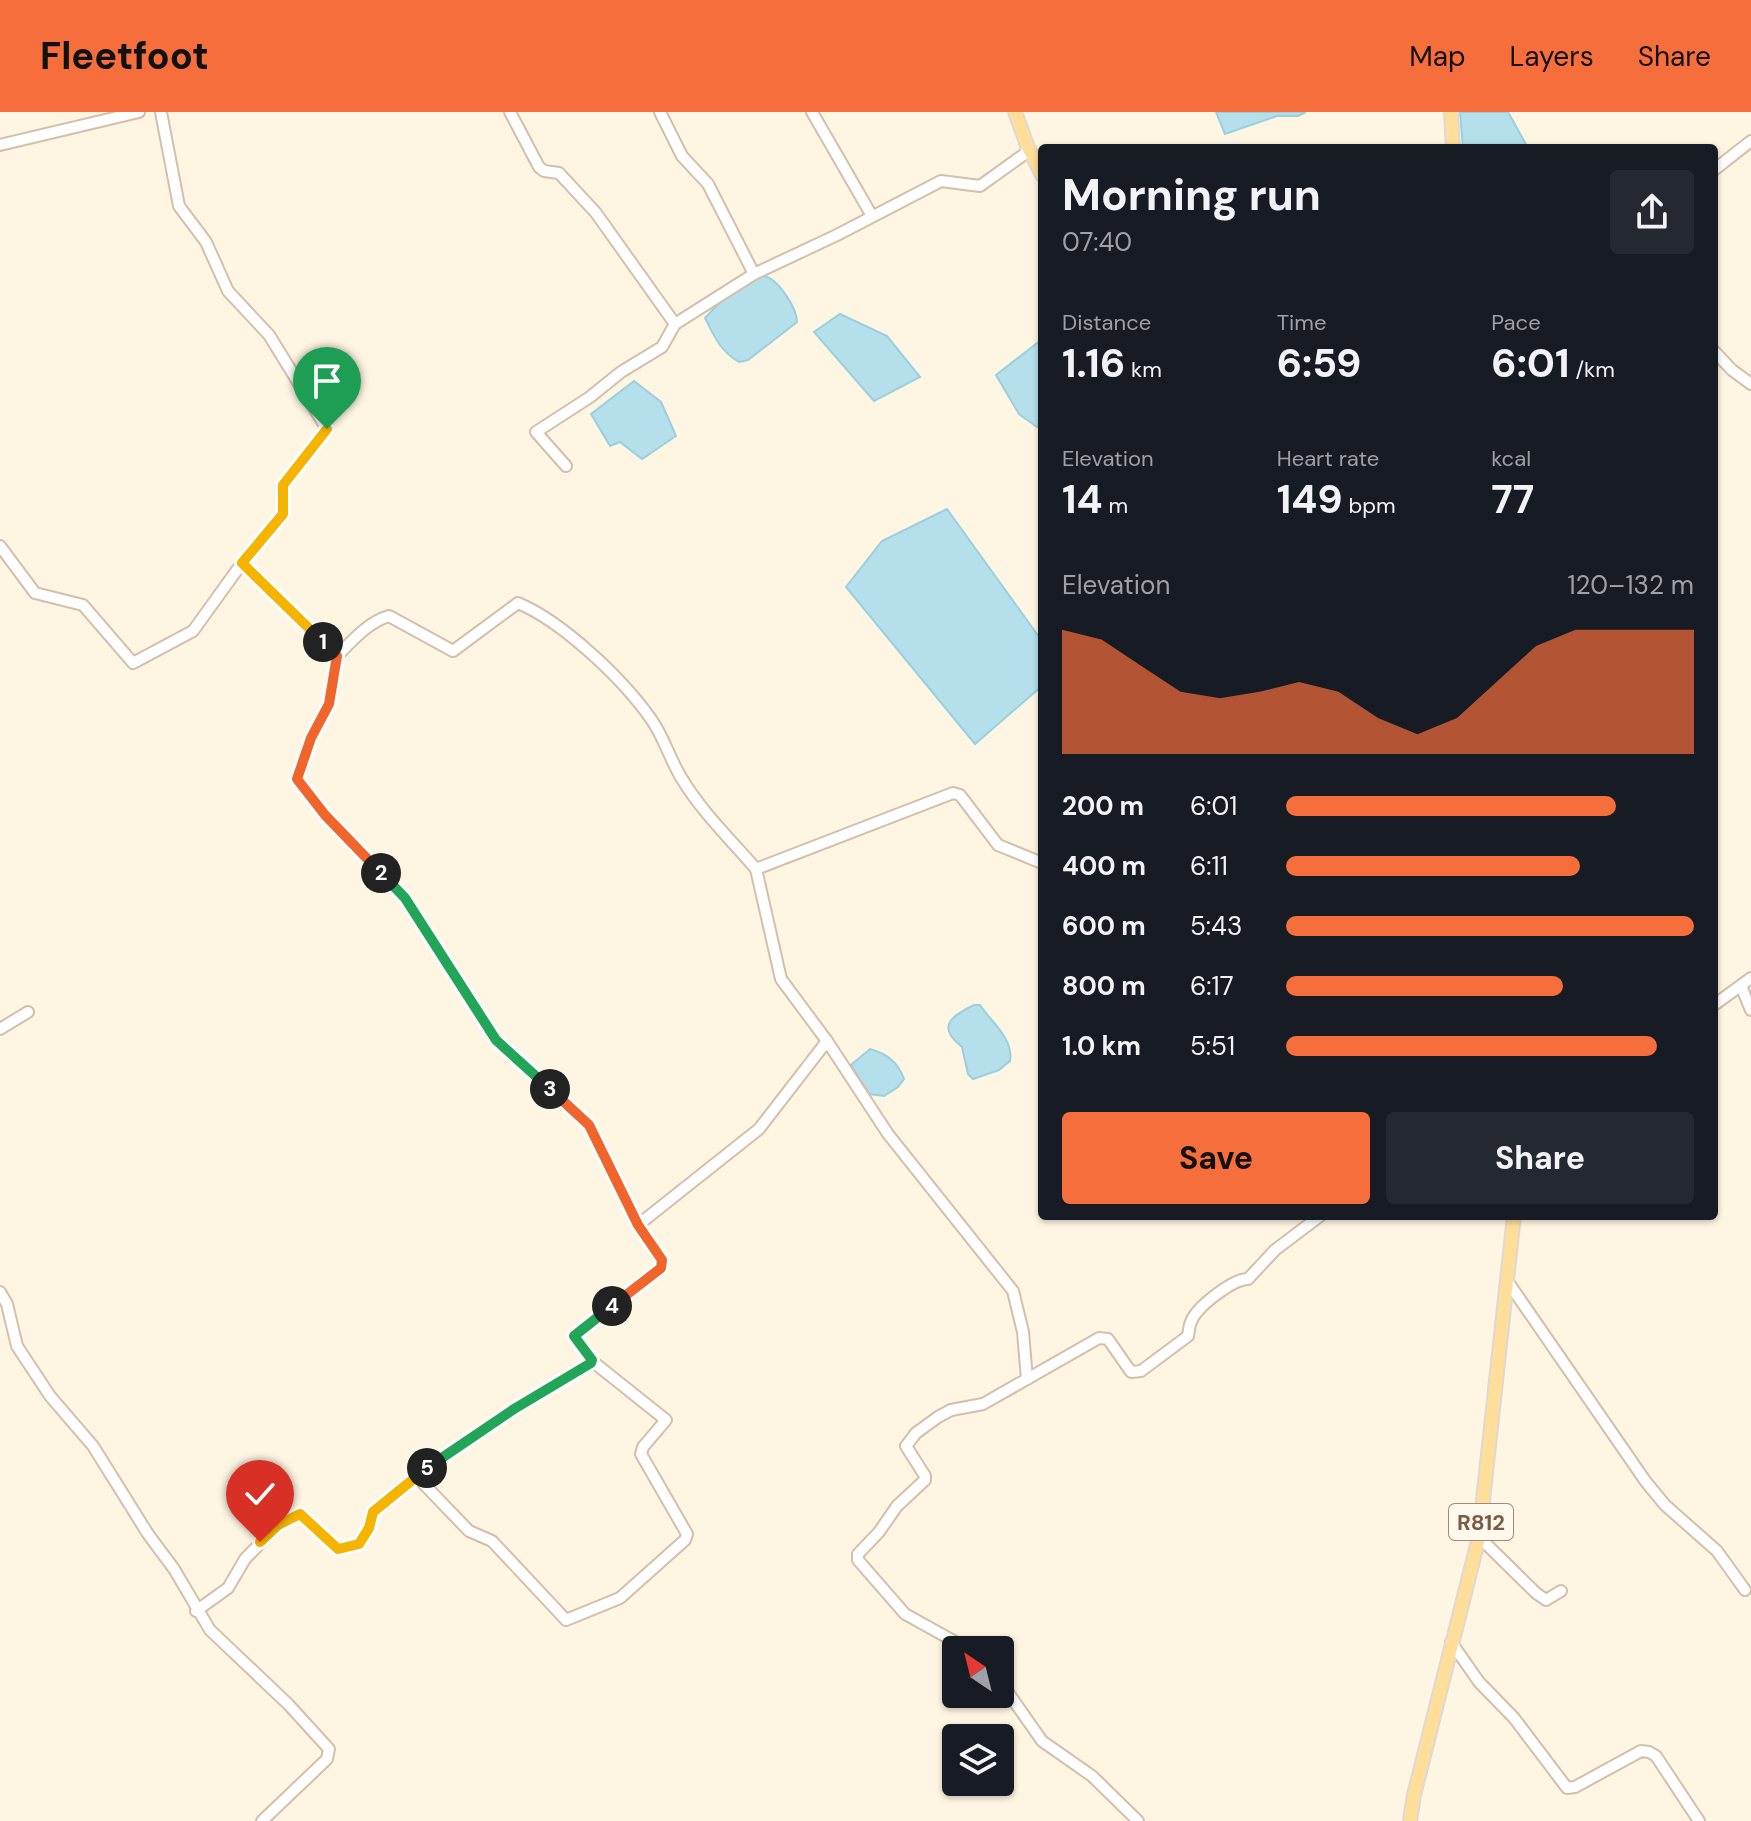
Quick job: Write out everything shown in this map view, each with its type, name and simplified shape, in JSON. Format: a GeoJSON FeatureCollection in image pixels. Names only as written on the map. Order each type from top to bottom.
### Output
{"type":"FeatureCollection","features":[{"type":"Feature","properties":{"kind":"main road"},"geometry":{"type":"LineString","coordinates":[[1015,112],[1038,167]]}},
{"type":"Feature","properties":{"kind":"main road"},"geometry":{"type":"LineString","coordinates":[[1451,112],[1453,144]]}},
{"type":"Feature","properties":{"kind":"main road","name":"R812"},"geometry":{"type":"LineString","coordinates":[[1410,1821],[1451,1642],[1479,1537],[1514,1220]]}},
{"type":"Feature","properties":{"kind":"street"},"geometry":{"type":"LineString","coordinates":[[0,145],[139,112]]}},
{"type":"Feature","properties":{"kind":"street"},"geometry":{"type":"LineString","coordinates":[[0,546],[35,593],[83,605],[133,663],[193,631],[242,563],[283,514],[283,485],[327,429],[269,335],[228,291],[206,242],[179,206],[161,112]]}},
{"type":"Feature","properties":{"kind":"street"},"geometry":{"type":"LineString","coordinates":[[510,112],[539,167],[559,173],[596,213],[675,324]]}},
{"type":"Feature","properties":{"kind":"street"},"geometry":{"type":"LineString","coordinates":[[660,112],[682,156],[708,184],[754,274]]}},
{"type":"Feature","properties":{"kind":"street"},"geometry":{"type":"LineString","coordinates":[[812,112],[872,216]]}},
{"type":"Feature","properties":{"kind":"street"},"geometry":{"type":"LineString","coordinates":[[1718,167],[1751,141]]}},
{"type":"Feature","properties":{"kind":"street"},"geometry":{"type":"LineString","coordinates":[[566,466],[536,432],[662,347],[675,324],[754,274],[812,248],[941,181],[980,186],[1026,153],[1027,145]]}},
{"type":"Feature","properties":{"kind":"street"},"geometry":{"type":"LineString","coordinates":[[1718,355],[1751,384]]}},
{"type":"Feature","properties":{"kind":"street"},"geometry":{"type":"LineString","coordinates":[[242,563],[337,656]]}},
{"type":"Feature","properties":{"kind":"street"},"geometry":{"type":"LineString","coordinates":[[416,1476],[469,1531],[492,1541],[566,1620],[620,1598],[685,1540],[687,1534],[641,1454],[643,1447],[666,1420],[592,1361],[574,1336],[661,1268],[662,1260],[638,1225],[589,1125],[496,1040],[405,898],[325,815],[297,779],[311,738],[329,704],[337,656],[363,631],[389,616],[453,651],[513,604],[522,604],[569,635],[602,664],[642,708],[652,720],[682,780],[756,869],[781,979],[827,1041],[888,1134],[1013,1291],[1023,1332],[1027,1379]]}},
{"type":"Feature","properties":{"kind":"street"},"geometry":{"type":"LineString","coordinates":[[756,869],[953,793],[960,795],[998,845],[1038,861]]}},
{"type":"Feature","properties":{"kind":"street"},"geometry":{"type":"LineString","coordinates":[[1718,1002],[1751,978]]}},
{"type":"Feature","properties":{"kind":"street"},"geometry":{"type":"LineString","coordinates":[[1741,986],[1751,1010]]}},
{"type":"Feature","properties":{"kind":"street"},"geometry":{"type":"LineString","coordinates":[[0,1029],[28,1012]]}},
{"type":"Feature","properties":{"kind":"street"},"geometry":{"type":"LineString","coordinates":[[638,1225],[759,1129],[827,1041]]}},
{"type":"Feature","properties":{"kind":"street"},"geometry":{"type":"LineString","coordinates":[[945,1636],[905,1614],[858,1560],[858,1554],[879,1532],[897,1506],[925,1480],[906,1446],[916,1433],[951,1410],[983,1404],[1099,1338],[1108,1339],[1131,1372],[1141,1371],[1188,1336],[1191,1320],[1203,1307],[1238,1279],[1248,1279],[1275,1250],[1315,1220]]}},
{"type":"Feature","properties":{"kind":"street"},"geometry":{"type":"LineString","coordinates":[[1508,1282],[1646,1482],[1665,1505],[1717,1551],[1745,1590]]}},
{"type":"Feature","properties":{"kind":"street"},"geometry":{"type":"LineString","coordinates":[[0,1292],[7,1304],[17,1346],[50,1396],[93,1446],[148,1534],[174,1569],[196,1611],[210,1630],[288,1704],[329,1749],[327,1759],[262,1821]]}},
{"type":"Feature","properties":{"kind":"street"},"geometry":{"type":"LineString","coordinates":[[196,1611],[228,1588],[236,1572],[260,1542],[291,1517],[302,1515],[338,1549],[359,1544],[369,1528],[373,1512],[416,1476],[514,1409],[592,1361]]}},
{"type":"Feature","properties":{"kind":"street"},"geometry":{"type":"LineString","coordinates":[[1479,1537],[1546,1600],[1561,1591]]}},
{"type":"Feature","properties":{"kind":"street"},"geometry":{"type":"LineString","coordinates":[[1451,1642],[1479,1682],[1514,1718],[1567,1788],[1575,1787],[1641,1751],[1649,1752],[1656,1756],[1699,1821]]}},
{"type":"Feature","properties":{"kind":"street"},"geometry":{"type":"LineString","coordinates":[[1014,1701],[1042,1741],[1092,1776],[1138,1821]]}},
{"type":"Feature","properties":{"kind":"water"},"geometry":{"type":"Polygon","coordinates":[[[1216,112],[1306,112],[1298,116],[1277,116],[1225,134],[1216,112]]]}},
{"type":"Feature","properties":{"kind":"water"},"geometry":{"type":"Polygon","coordinates":[[[1460,112],[1508,112],[1526,144],[1463,144],[1460,112]]]}},
{"type":"Feature","properties":{"kind":"water"},"geometry":{"type":"Polygon","coordinates":[[[763,276],[785,294],[797,322],[748,360],[739,362],[723,348],[705,318],[724,298],[763,276]]]}},
{"type":"Feature","properties":{"kind":"water"},"geometry":{"type":"Polygon","coordinates":[[[840,314],[887,336],[920,377],[874,401],[814,332],[840,314]]]}},
{"type":"Feature","properties":{"kind":"water"},"geometry":{"type":"Polygon","coordinates":[[[1038,342],[1038,426],[1019,414],[996,375],[1038,342]]]}},
{"type":"Feature","properties":{"kind":"water"},"geometry":{"type":"Polygon","coordinates":[[[634,381],[661,402],[676,436],[642,459],[620,442],[610,446],[591,414],[634,381]]]}},
{"type":"Feature","properties":{"kind":"water"},"geometry":{"type":"Polygon","coordinates":[[[947,509],[1038,635],[1038,689],[975,744],[846,587],[882,541],[947,509]]]}},
{"type":"Feature","properties":{"kind":"water"},"geometry":{"type":"Polygon","coordinates":[[[974,1005],[980,1005],[1001,1031],[1009,1045],[1010,1061],[999,1070],[973,1079],[968,1074],[962,1047],[948,1028],[953,1018],[974,1005]]]}},
{"type":"Feature","properties":{"kind":"water"},"geometry":{"type":"Polygon","coordinates":[[[870,1049],[891,1060],[904,1079],[884,1096],[869,1094],[851,1065],[870,1049]]]}},
{"type":"Feature","properties":{"kind":"route"},"geometry":{"type":"LineString","coordinates":[[260,1542],[278,1525],[300,1514],[338,1549],[359,1544],[369,1528],[373,1512],[416,1476],[514,1409],[591,1363],[592,1360],[574,1336],[661,1268],[662,1260],[638,1225],[589,1125],[496,1040],[405,898],[325,815],[297,779],[311,738],[329,704],[337,656],[242,563],[283,514],[283,485],[327,429]]}}]}
